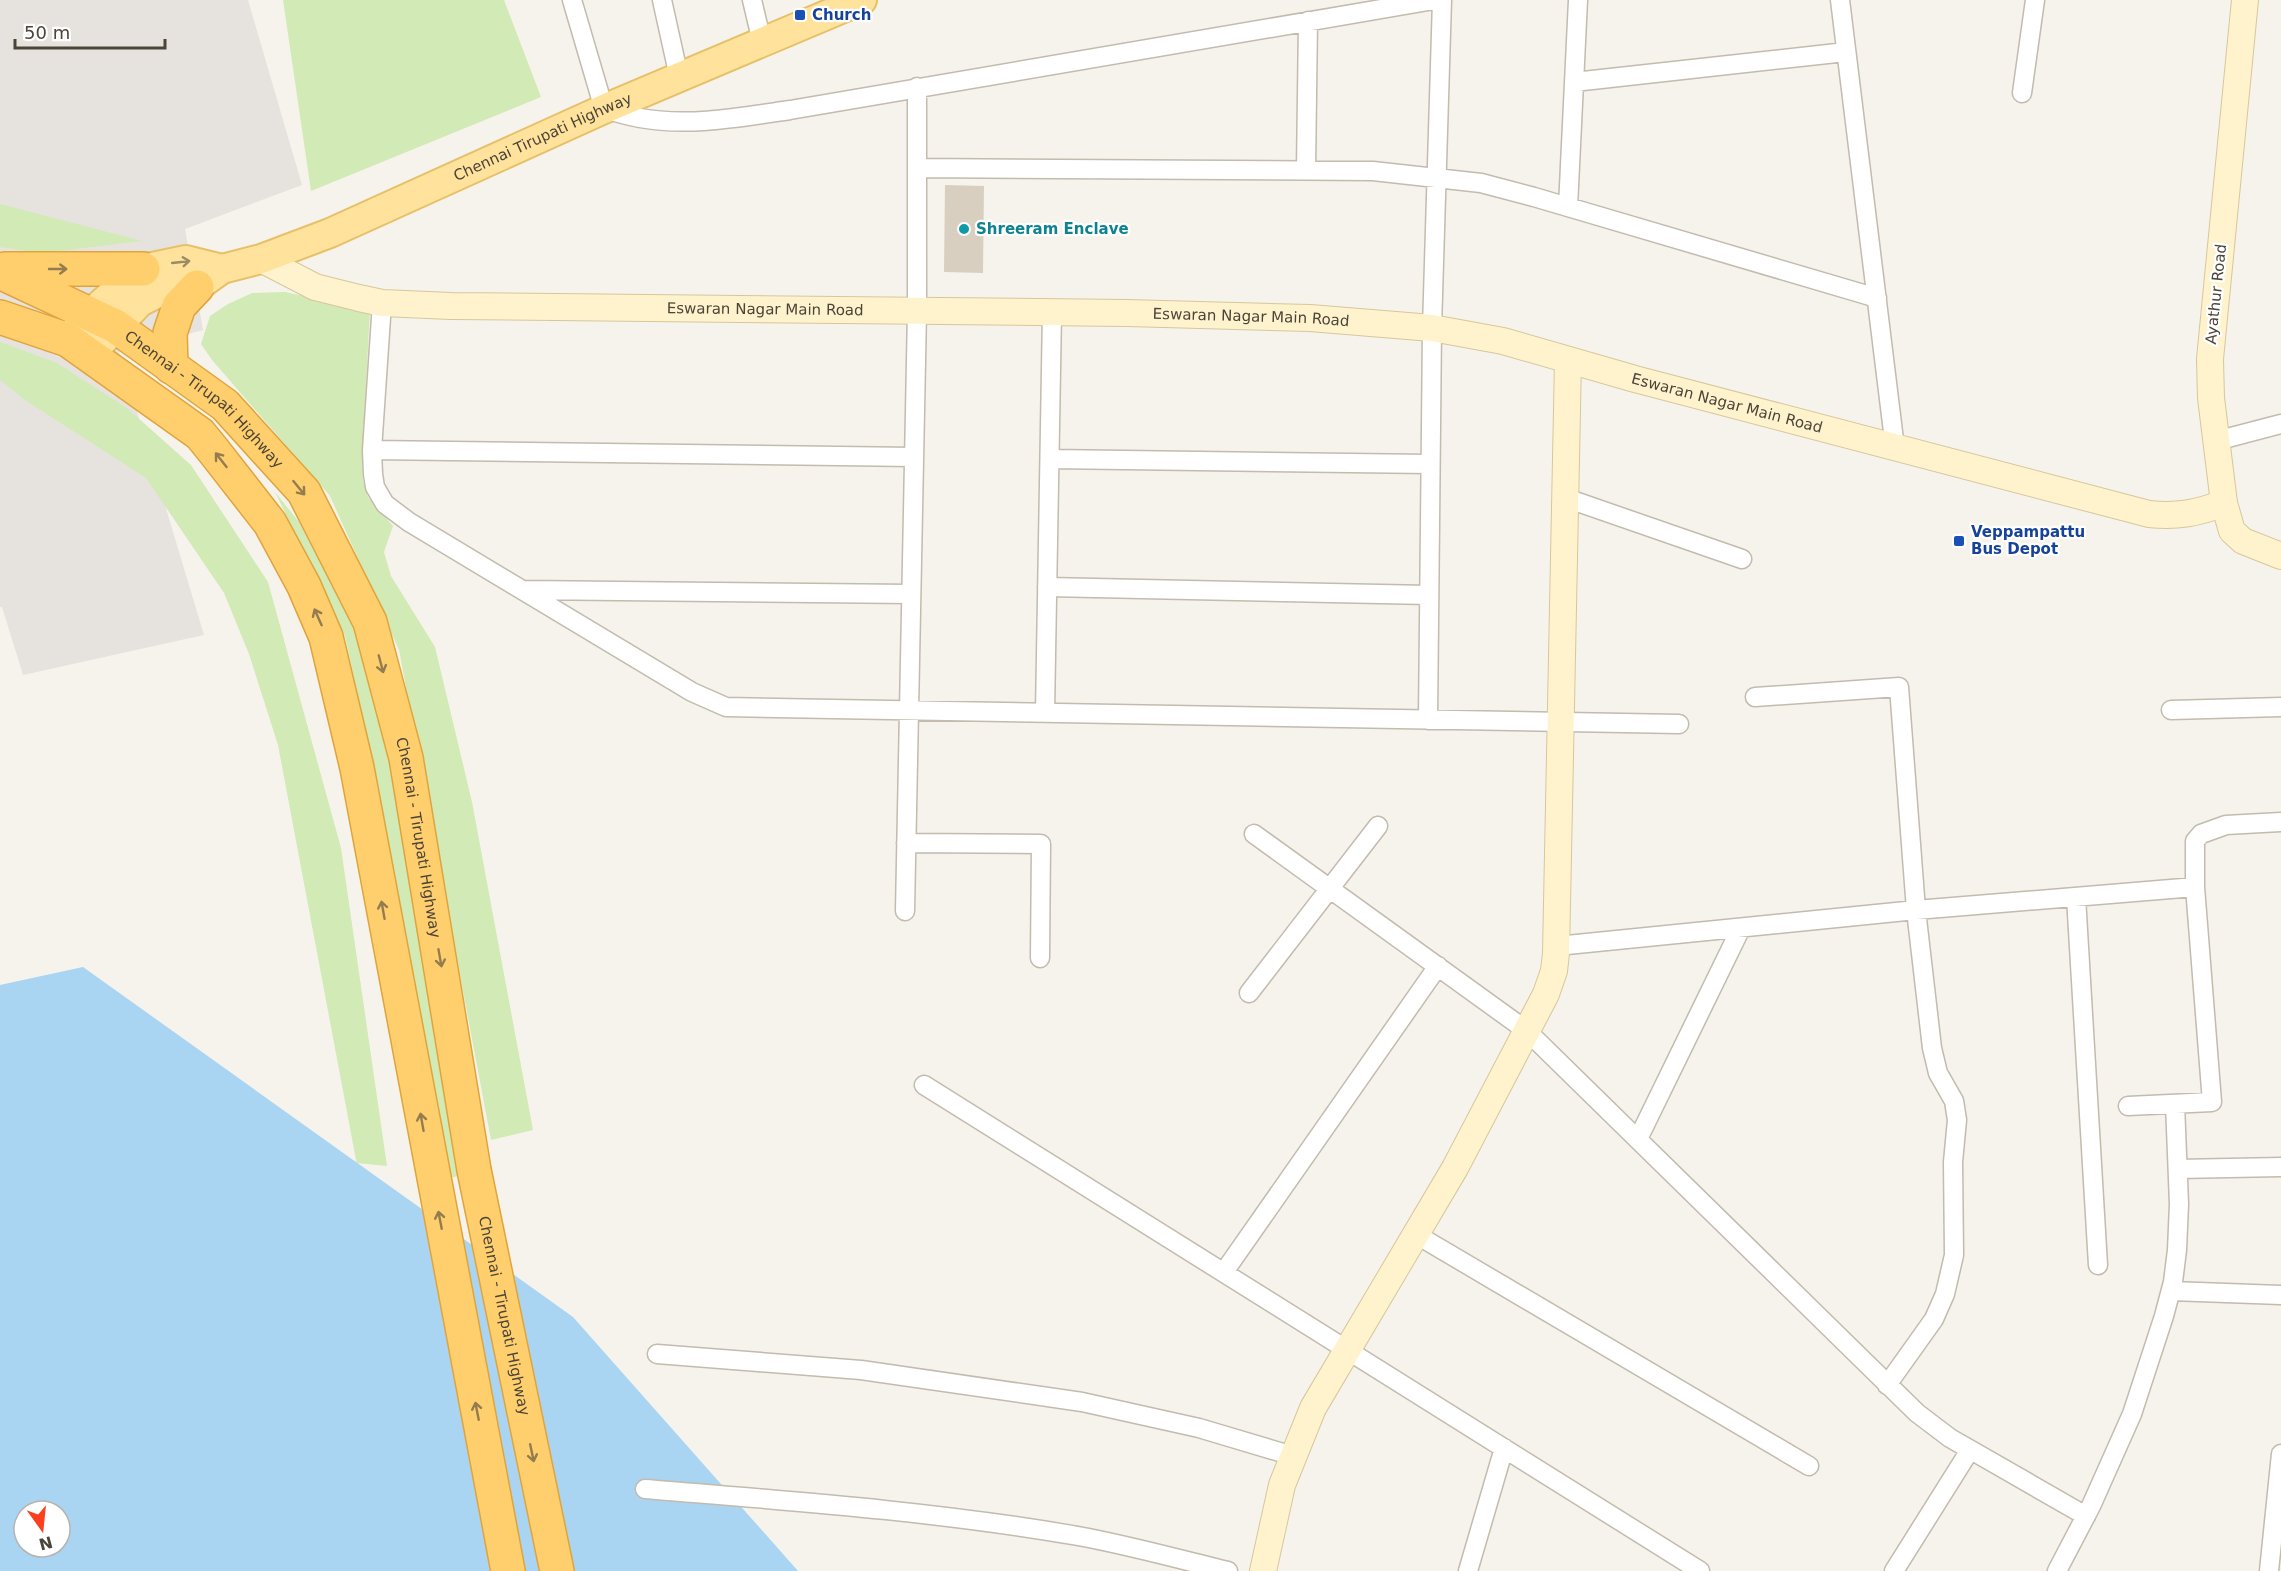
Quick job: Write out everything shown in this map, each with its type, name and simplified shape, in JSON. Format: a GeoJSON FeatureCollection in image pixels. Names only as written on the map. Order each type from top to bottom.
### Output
{"type":"FeatureCollection","features":[{"type":"Feature","properties":{"kind":"highway"},"geometry":{"type":"LineString","coordinates":[[0,270],[143,269]]}},
{"type":"Feature","properties":{"kind":"highway","name":"Chennai - Tirupati Highway"},"geometry":{"type":"LineString","coordinates":[[0,270],[103,319],[225,405],[304,492],[370,621],[406,758],[474,1170],[554,1557]]}},
{"type":"Feature","properties":{"kind":"highway"},"geometry":{"type":"LineString","coordinates":[[171,367],[170,333],[179,306],[197,288]]}},
{"type":"Feature","properties":{"kind":"highway","name":"Chennai - Tirupati Highway"},"geometry":{"type":"LineString","coordinates":[[0,317],[79,347],[200,434],[270,523],[304,586],[326,637],[357,768],[505,1561]]}},
{"type":"Feature","properties":{"kind":"main road","name":"Chennai Tirupati Highway"},"geometry":{"type":"LineString","coordinates":[[222,269],[261,259],[390,206],[604,109],[848,3]]}},
{"type":"Feature","properties":{"kind":"main road"},"geometry":{"type":"LineString","coordinates":[[79,347],[103,319],[125,282],[143,269],[186,260],[222,269]]}},
{"type":"Feature","properties":{"kind":"main road"},"geometry":{"type":"LineString","coordinates":[[103,319],[162,291],[197,288],[222,269]]}},
{"type":"Feature","properties":{"kind":"street"},"geometry":{"type":"LineString","coordinates":[[572,0],[604,109],[641,119],[686,121],[730,119],[1424,1]]}},
{"type":"Feature","properties":{"kind":"street"},"geometry":{"type":"LineString","coordinates":[[662,0],[679,77]]}},
{"type":"Feature","properties":{"kind":"street"},"geometry":{"type":"LineString","coordinates":[[752,0],[762,42]]}},
{"type":"Feature","properties":{"kind":"street"},"geometry":{"type":"LineString","coordinates":[[1428,720],[1432,328],[1442,0]]}},
{"type":"Feature","properties":{"kind":"street"},"geometry":{"type":"LineString","coordinates":[[1568,207],[1578,0]]}},
{"type":"Feature","properties":{"kind":"street"},"geometry":{"type":"LineString","coordinates":[[1840,0],[1895,448]]}},
{"type":"Feature","properties":{"kind":"street"},"geometry":{"type":"LineString","coordinates":[[2022,93],[2035,0]]}},
{"type":"Feature","properties":{"kind":"street","name":"Ayathur Road"},"geometry":{"type":"LineString","coordinates":[[2245,0],[2210,359],[2211,398],[2224,503],[2232,531],[2243,541],[2281,556]]}},
{"type":"Feature","properties":{"kind":"street"},"geometry":{"type":"LineString","coordinates":[[1306,170],[1308,21]]}},
{"type":"Feature","properties":{"kind":"street"},"geometry":{"type":"LineString","coordinates":[[1574,82],[1846,52]]}},
{"type":"Feature","properties":{"kind":"street"},"geometry":{"type":"LineString","coordinates":[[905,910],[917,311],[917,87]]}},
{"type":"Feature","properties":{"kind":"street"},"geometry":{"type":"LineString","coordinates":[[917,168],[1372,171],[1436,176],[1480,183],[1568,207],[1877,298]]}},
{"type":"Feature","properties":{"kind":"street","name":"Eswaran Nagar Main Road"},"geometry":{"type":"LineString","coordinates":[[261,259],[315,287],[381,303],[451,306],[1052,312],[1310,318],[1432,328],[1494,339],[2149,514],[2169,516],[2190,514],[2224,503]]}},
{"type":"Feature","properties":{"kind":"street"},"geometry":{"type":"LineString","coordinates":[[381,303],[372,450],[375,487],[386,504],[409,522],[692,692],[719,705],[726,707],[1679,724]]}},
{"type":"Feature","properties":{"kind":"street"},"geometry":{"type":"LineString","coordinates":[[1045,712],[1052,312]]}},
{"type":"Feature","properties":{"kind":"street"},"geometry":{"type":"LineString","coordinates":[[1263,1571],[1282,1485],[1313,1408],[1455,1168],[1546,994],[1554,971],[1557,946],[1568,360]]}},
{"type":"Feature","properties":{"kind":"street"},"geometry":{"type":"LineString","coordinates":[[2216,441],[2281,424]]}},
{"type":"Feature","properties":{"kind":"street"},"geometry":{"type":"LineString","coordinates":[[372,450],[914,457]]}},
{"type":"Feature","properties":{"kind":"street"},"geometry":{"type":"LineString","coordinates":[[1050,459],[1430,464]]}},
{"type":"Feature","properties":{"kind":"street"},"geometry":{"type":"LineString","coordinates":[[1566,498],[1742,559]]}},
{"type":"Feature","properties":{"kind":"street"},"geometry":{"type":"LineString","coordinates":[[1047,587],[1429,595]]}},
{"type":"Feature","properties":{"kind":"street"},"geometry":{"type":"LineString","coordinates":[[522,590],[911,594]]}},
{"type":"Feature","properties":{"kind":"street"},"geometry":{"type":"LineString","coordinates":[[1755,697],[1899,687],[1916,910],[1935,1066],[1954,1101],[1956,1111],[1953,1162],[1954,1255],[1945,1294],[1934,1319],[1887,1385]]}},
{"type":"Feature","properties":{"kind":"street"},"geometry":{"type":"LineString","coordinates":[[2171,710],[2281,707]]}},
{"type":"Feature","properties":{"kind":"street"},"geometry":{"type":"LineString","coordinates":[[2128,1106],[2212,1102],[2195,887],[2195,841],[2201,834],[2226,825],[2281,822]]}},
{"type":"Feature","properties":{"kind":"street"},"geometry":{"type":"LineString","coordinates":[[1249,993],[1378,826]]}},
{"type":"Feature","properties":{"kind":"street"},"geometry":{"type":"LineString","coordinates":[[1254,834],[1527,1031],[1917,1413],[1950,1438],[2086,1516]]}},
{"type":"Feature","properties":{"kind":"street"},"geometry":{"type":"LineString","coordinates":[[906,843],[1041,844],[1040,958]]}},
{"type":"Feature","properties":{"kind":"street"},"geometry":{"type":"LineString","coordinates":[[1557,946],[1916,910],[2195,887]]}},
{"type":"Feature","properties":{"kind":"street"},"geometry":{"type":"LineString","coordinates":[[2076,897],[2098,1265]]}},
{"type":"Feature","properties":{"kind":"street"},"geometry":{"type":"LineString","coordinates":[[1638,1139],[1741,928]]}},
{"type":"Feature","properties":{"kind":"street"},"geometry":{"type":"LineString","coordinates":[[1224,1272],[1438,966]]}},
{"type":"Feature","properties":{"kind":"street"},"geometry":{"type":"LineString","coordinates":[[924,1085],[1700,1571]]}},
{"type":"Feature","properties":{"kind":"street"},"geometry":{"type":"LineString","coordinates":[[2057,1571],[2086,1516],[2132,1414],[2171,1291],[2177,1250],[2178,1169],[2175,1104]]}},
{"type":"Feature","properties":{"kind":"street"},"geometry":{"type":"LineString","coordinates":[[2178,1169],[2281,1167]]}},
{"type":"Feature","properties":{"kind":"street"},"geometry":{"type":"LineString","coordinates":[[1417,1235],[1809,1466]]}},
{"type":"Feature","properties":{"kind":"street"},"geometry":{"type":"LineString","coordinates":[[2171,1291],[2281,1295]]}},
{"type":"Feature","properties":{"kind":"street"},"geometry":{"type":"LineString","coordinates":[[657,1354],[861,1370],[1082,1402],[1199,1428],[1293,1456]]}},
{"type":"Feature","properties":{"kind":"street"},"geometry":{"type":"LineString","coordinates":[[1468,1571],[1504,1448]]}},
{"type":"Feature","properties":{"kind":"street"},"geometry":{"type":"LineString","coordinates":[[1894,1571],[1970,1450]]}},
{"type":"Feature","properties":{"kind":"street"},"geometry":{"type":"LineString","coordinates":[[2269,1571],[2281,1454]]}},
{"type":"Feature","properties":{"kind":"street"},"geometry":{"type":"LineString","coordinates":[[645,1489],[874,1507],[971,1519],[1080,1536],[1228,1571]]}},
{"type":"Feature","properties":{"kind":"shaded area"},"geometry":{"type":"Polygon","coordinates":[[[0,0],[248,0],[302,185],[185,229],[203,330],[119,352],[204,635],[23,675],[2,607],[0,607],[0,0]]]}},
{"type":"Feature","properties":{"kind":"green space"},"geometry":{"type":"Polygon","coordinates":[[[283,0],[504,0],[541,97],[311,191],[283,0]]]}},
{"type":"Feature","properties":{"kind":"green space"},"geometry":{"type":"Polygon","coordinates":[[[0,204],[142,241],[41,253],[0,247],[0,204]]]}},
{"type":"Feature","properties":{"kind":"green space"},"geometry":{"type":"Polygon","coordinates":[[[285,292],[370,310],[362,457],[363,481],[368,497],[393,526],[384,552],[391,576],[435,647],[472,802],[533,1130],[491,1140],[399,650],[330,496],[212,360],[201,344],[210,316],[228,304],[252,293],[285,292]]]}},
{"type":"Feature","properties":{"kind":"green space"},"geometry":{"type":"Polygon","coordinates":[[[0,342],[57,363],[128,409],[191,465],[268,582],[341,848],[387,1166],[357,1163],[369,1229],[278,745],[249,654],[224,593],[146,478],[25,400],[0,380],[0,342]]]}},
{"type":"Feature","properties":{"kind":"green space"},"geometry":{"type":"Polygon","coordinates":[[[275,492],[299,522],[355,632],[393,771],[460,1176],[446,1178],[375,774],[345,636],[275,492]]]}},
{"type":"Feature","properties":{"kind":"water"},"geometry":{"type":"Polygon","coordinates":[[[83,967],[573,1317],[798,1571],[0,1571],[0,985],[83,967]]]}},
{"type":"Feature","properties":{"kind":"building","name":"Shreeram Enclave"},"geometry":{"type":"Polygon","coordinates":[[[945,185],[984,186],[983,273],[944,272],[945,185]]]}},
{"type":"Feature","properties":{"kind":"place","name":"Church"},"geometry":{"type":"Point","coordinates":[800,15]}},
{"type":"Feature","properties":{"kind":"place","name":"Shreeram Enclave"},"geometry":{"type":"Point","coordinates":[964,229]}},
{"type":"Feature","properties":{"kind":"place","name":"Veppampattu Bus Depot"},"geometry":{"type":"Point","coordinates":[1959,541]}}]}
